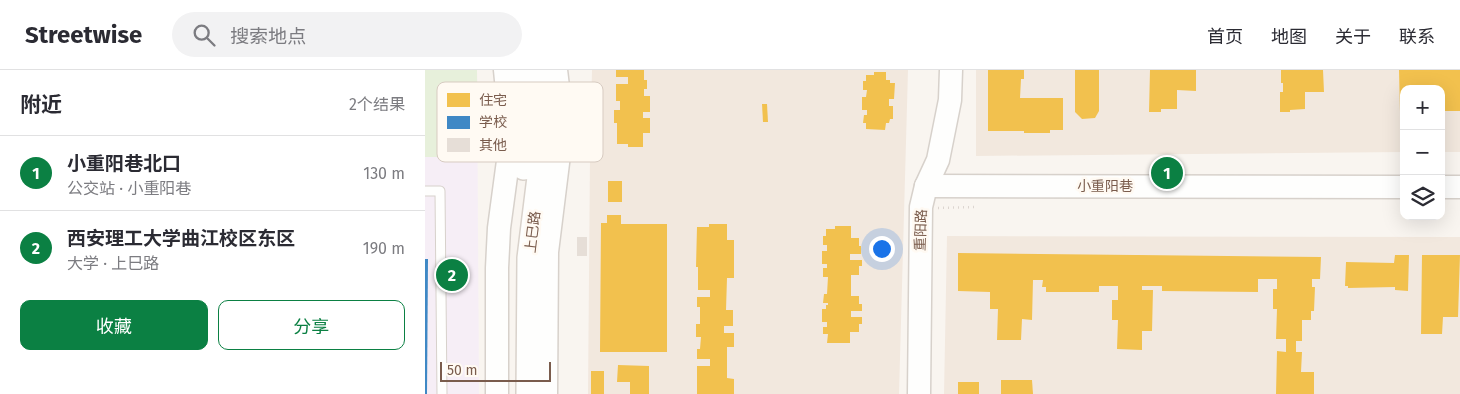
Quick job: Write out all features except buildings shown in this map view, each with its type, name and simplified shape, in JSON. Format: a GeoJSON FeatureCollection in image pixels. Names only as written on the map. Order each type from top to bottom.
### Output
{"type":"FeatureCollection","features":[{"type":"Feature","properties":{"kind":"main road","name":"上巳路"},"geometry":{"type":"LineString","coordinates":[[512,394],[514,263],[525,162]]}},
{"type":"Feature","properties":{"kind":"main road","name":"上巳路"},"geometry":{"type":"LineString","coordinates":[[529,394],[530,258],[542,162]]}},
{"type":"Feature","properties":{"kind":"street","name":"重阳路"},"geometry":{"type":"LineString","coordinates":[[919,394],[921,207],[926,186],[938,160],[950,100],[951,70]]}},
{"type":"Feature","properties":{"kind":"street"},"geometry":{"type":"LineString","coordinates":[[497,394],[497,268],[499,228],[508,162]]}},
{"type":"Feature","properties":{"kind":"street"},"geometry":{"type":"LineString","coordinates":[[545,394],[546,260],[558,162]]}},
{"type":"Feature","properties":{"kind":"street","name":"小重阳巷"},"geometry":{"type":"LineString","coordinates":[[926,186],[1400,187]]}},
{"type":"Feature","properties":{"kind":"street"},"geometry":{"type":"LineString","coordinates":[[1445,187],[1460,187]]}},
{"type":"Feature","properties":{"kind":"lane"},"geometry":{"type":"LineString","coordinates":[[425,191],[440,191],[442,394]]}},
{"type":"Feature","properties":{"kind":"path"},"geometry":{"type":"LineString","coordinates":[[937,208],[977,207]]}},
{"type":"Feature","properties":{"kind":"shaded area"},"geometry":{"type":"Polygon","coordinates":[[[425,70],[477,70],[477,82],[437,82],[437,162],[478,162],[479,394],[425,394],[425,70]]]}},
{"type":"Feature","properties":{"kind":"shaded area"},"geometry":{"type":"Polygon","coordinates":[[[592,70],[908,70],[899,394],[588,394],[590,162],[603,162],[603,82],[592,82],[592,70]]]}},
{"type":"Feature","properties":{"kind":"shaded area"},"geometry":{"type":"Polygon","coordinates":[[[976,70],[1460,70],[1460,152],[1445,152],[1445,85],[1400,85],[1400,152],[976,156],[976,70]]]}},
{"type":"Feature","properties":{"kind":"shaded area"},"geometry":{"type":"Polygon","coordinates":[[[947,236],[1460,237],[1460,394],[944,394],[947,236]]]}},
{"type":"Feature","properties":{"kind":"green space"},"geometry":{"type":"Polygon","coordinates":[[[425,70],[477,70],[477,82],[437,82],[437,157],[425,157],[425,70]]]}},
{"type":"Feature","properties":{"kind":"place","name":"小重阳巷北口"},"geometry":{"type":"Point","coordinates":[1167,173]}},
{"type":"Feature","properties":{"kind":"place","name":"西安理工大学曲江校区东区"},"geometry":{"type":"Point","coordinates":[452,275]}}]}
